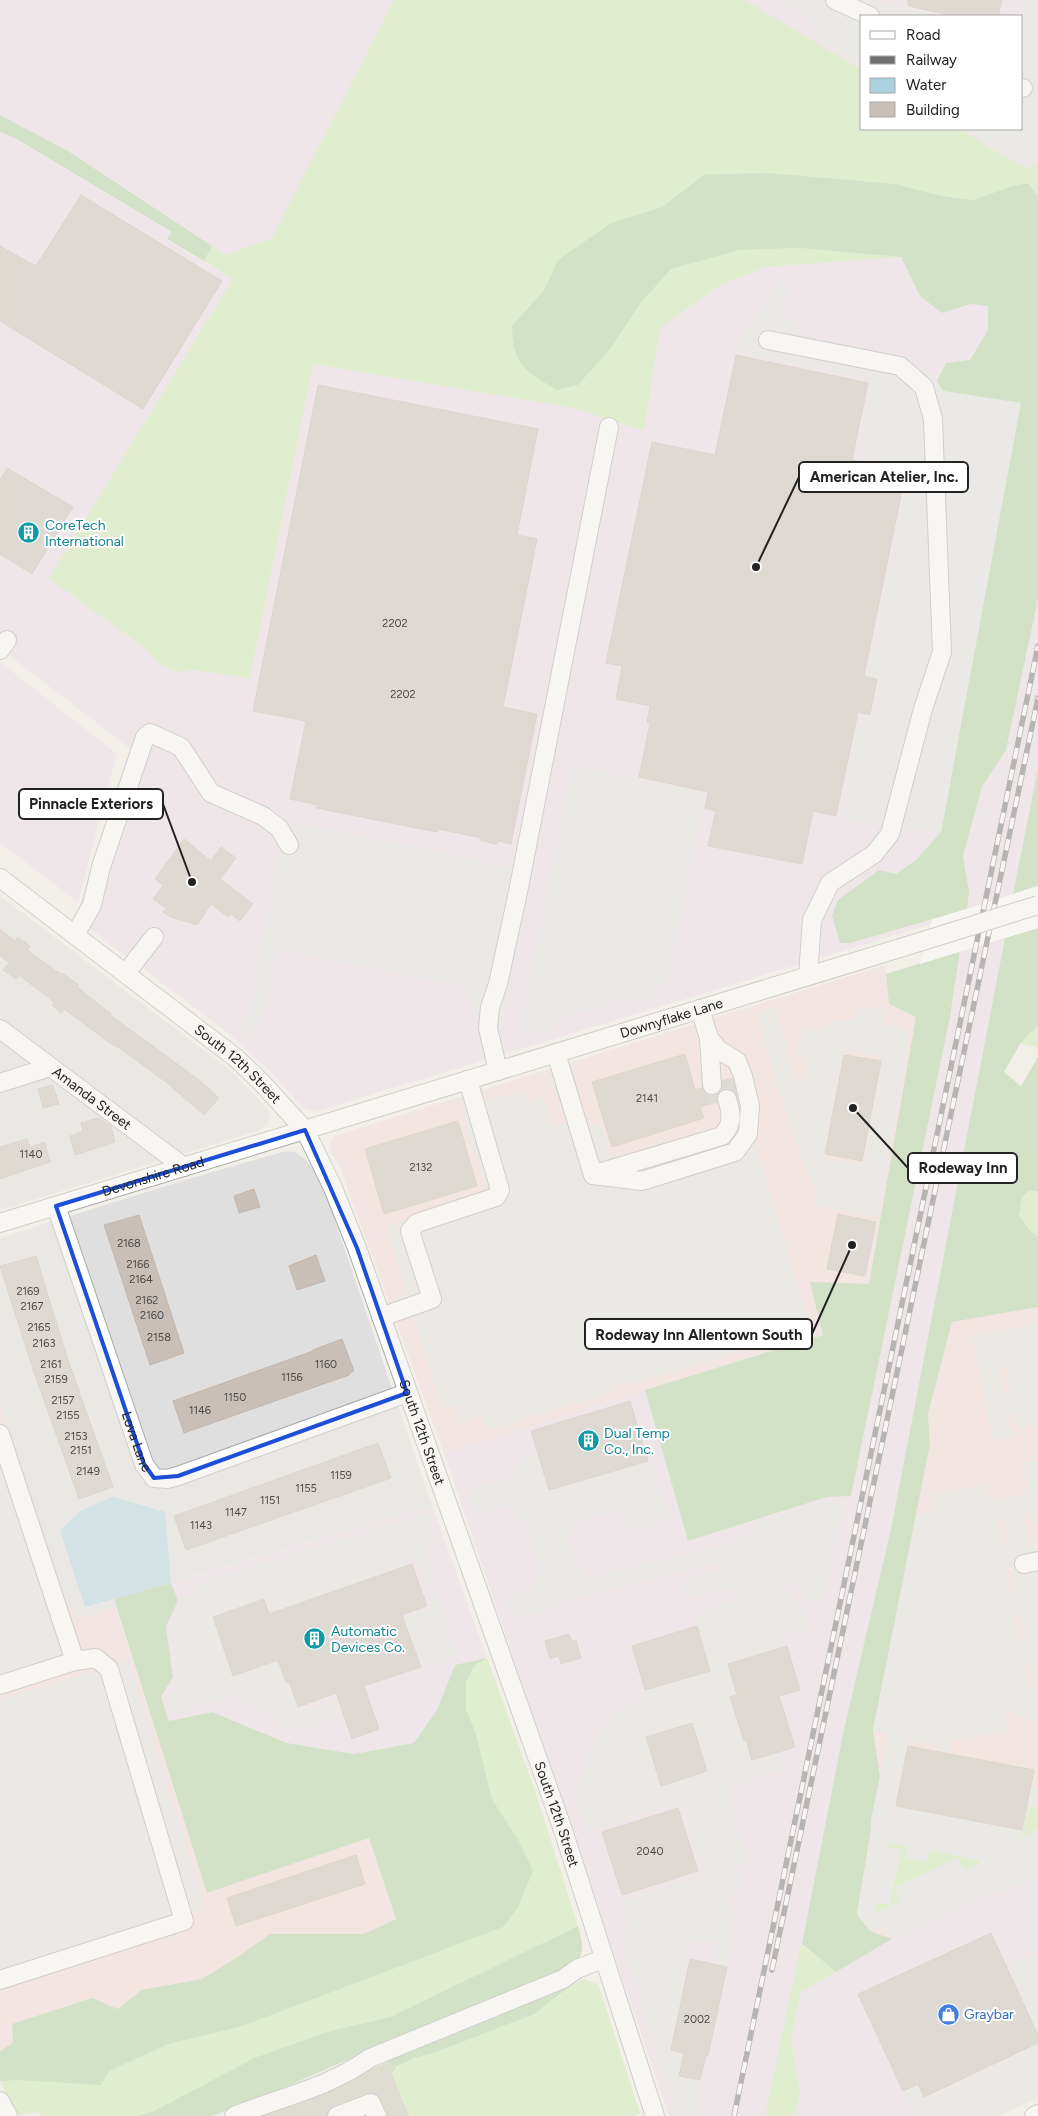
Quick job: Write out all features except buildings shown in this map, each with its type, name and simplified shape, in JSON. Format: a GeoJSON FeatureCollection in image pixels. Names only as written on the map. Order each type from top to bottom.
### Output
{"type":"FeatureCollection","features":[{"type":"Feature","properties":{"kind":"street"},"geometry":{"type":"LineString","coordinates":[[835,0],[868,15]]}},
{"type":"Feature","properties":{"kind":"street"},"geometry":{"type":"LineString","coordinates":[[768,340],[900,366],[924,387],[934,419],[942,652],[923,709],[890,834],[874,854],[830,883],[812,920],[808,976]]}},
{"type":"Feature","properties":{"kind":"street"},"geometry":{"type":"LineString","coordinates":[[498,1071],[488,1028],[490,1007],[498,984],[518,892],[609,427]]}},
{"type":"Feature","properties":{"kind":"street"},"geometry":{"type":"LineString","coordinates":[[75,934],[92,905],[101,867],[145,737],[150,733],[182,747],[212,793],[263,816],[279,828],[288,845]]}},
{"type":"Feature","properties":{"kind":"street","name":"South 12th Street"},"geometry":{"type":"LineString","coordinates":[[0,878],[236,1058],[305,1130],[337,1196],[381,1317],[559,1820],[655,2116]]}},
{"type":"Feature","properties":{"kind":"street","name":"Downyflake Lane"},"geometry":{"type":"LineString","coordinates":[[305,1130],[1038,905]]}},
{"type":"Feature","properties":{"kind":"street"},"geometry":{"type":"LineString","coordinates":[[126,973],[154,937]]}},
{"type":"Feature","properties":{"kind":"street"},"geometry":{"type":"LineString","coordinates":[[700,1009],[723,1081]]}},
{"type":"Feature","properties":{"kind":"street","name":"Amanda Street"},"geometry":{"type":"LineString","coordinates":[[0,1028],[184,1167]]}},
{"type":"Feature","properties":{"kind":"street"},"geometry":{"type":"LineString","coordinates":[[593,1175],[642,1181],[735,1152],[748,1134],[750,1106],[747,1091],[737,1061],[719,1050],[709,1038]]}},
{"type":"Feature","properties":{"kind":"street"},"geometry":{"type":"LineString","coordinates":[[556,1053],[593,1175]]}},
{"type":"Feature","properties":{"kind":"street"},"geometry":{"type":"LineString","coordinates":[[0,1083],[50,1066]]}},
{"type":"Feature","properties":{"kind":"street"},"geometry":{"type":"LineString","coordinates":[[381,1317],[432,1298],[410,1231],[417,1222],[496,1198],[500,1190],[468,1080]]}},
{"type":"Feature","properties":{"kind":"street"},"geometry":{"type":"LineString","coordinates":[[593,1175],[722,1136],[728,1129],[732,1119],[728,1098]]}},
{"type":"Feature","properties":{"kind":"street","name":"Devonshire Road"},"geometry":{"type":"LineString","coordinates":[[0,1223],[305,1130]]}},
{"type":"Feature","properties":{"kind":"street","name":"Lova Lane"},"geometry":{"type":"LineString","coordinates":[[56,1206],[144,1464],[154,1478],[168,1479],[178,1476],[407,1392]]}},
{"type":"Feature","properties":{"kind":"street"},"geometry":{"type":"LineString","coordinates":[[0,1434],[75,1662]]}},
{"type":"Feature","properties":{"kind":"street"},"geometry":{"type":"LineString","coordinates":[[0,1685],[75,1662],[96,1658],[109,1668],[184,1921],[0,1980]]}},
{"type":"Feature","properties":{"kind":"street"},"geometry":{"type":"LineString","coordinates":[[234,2116],[290,2098],[352,2071],[370,2058],[562,1979],[577,1969],[604,1959]]}},
{"type":"Feature","properties":{"kind":"street"},"geometry":{"type":"LineString","coordinates":[[0,2101],[8,2116]]}},
{"type":"Feature","properties":{"kind":"street"},"geometry":{"type":"LineString","coordinates":[[337,2116],[371,2103],[377,2116]]}},
{"type":"Feature","properties":{"kind":"street"},"geometry":{"type":"LineString","coordinates":[[1034,2116],[1038,2114]]}},
{"type":"Feature","properties":{"kind":"highlighted area"},"geometry":{"type":"Polygon","coordinates":[[[305,1130],[357,1248],[407,1393],[178,1476],[154,1478],[144,1464],[56,1206],[305,1130]]]}},
{"type":"Feature","properties":{"kind":"shaded area"},"geometry":{"type":"Polygon","coordinates":[[[0,0],[394,0],[272,239],[226,255],[68,151],[0,115],[0,0]]]}},
{"type":"Feature","properties":{"kind":"shaded area"},"geometry":{"type":"Polygon","coordinates":[[[745,0],[1038,0],[1038,163],[1028,170],[961,130],[1023,130],[1023,15],[860,15],[860,69],[745,0]]]}},
{"type":"Feature","properties":{"kind":"shaded area"},"geometry":{"type":"Polygon","coordinates":[[[780,0],[868,0],[939,15],[860,15],[860,65],[812,36],[818,25],[780,0]]]}},
{"type":"Feature","properties":{"kind":"shaded area"},"geometry":{"type":"Polygon","coordinates":[[[1021,0],[1038,0],[1038,159],[1026,167],[966,130],[1023,130],[1023,15],[1018,15],[1021,0]]]}},
{"type":"Feature","properties":{"kind":"shaded area"},"geometry":{"type":"Polygon","coordinates":[[[0,132],[15,138],[172,232],[167,240],[233,279],[49,578],[147,650],[158,663],[176,672],[194,670],[250,678],[313,364],[574,408],[644,431],[660,328],[720,285],[765,267],[901,257],[920,295],[942,313],[972,304],[988,306],[988,330],[970,360],[1038,409],[931,924],[314,1112],[301,1106],[271,1072],[228,1033],[73,916],[77,913],[131,749],[4,652],[0,658],[0,132]]]}},
{"type":"Feature","properties":{"kind":"shaded area"},"geometry":{"type":"Polygon","coordinates":[[[776,282],[789,283],[784,312],[806,342],[912,362],[929,371],[943,391],[1021,403],[941,832],[840,820],[859,716],[872,717],[875,697],[864,694],[910,469],[858,457],[872,380],[737,353],[743,332],[770,300],[776,282]]]}},
{"type":"Feature","properties":{"kind":"shaded area"},"geometry":{"type":"Polygon","coordinates":[[[1038,599],[1038,768],[891,1529],[844,1729],[811,1901],[765,2116],[669,2116],[444,1453],[645,1390],[688,1541],[827,1497],[851,1496],[950,1017],[969,892],[963,856],[982,787],[1006,750],[1038,599]]]}},
{"type":"Feature","properties":{"kind":"shaded area"},"geometry":{"type":"Polygon","coordinates":[[[0,662],[117,754],[78,902],[0,843],[0,662]]]}},
{"type":"Feature","properties":{"kind":"shaded area"},"geometry":{"type":"Polygon","coordinates":[[[573,765],[704,793],[667,986],[653,985],[651,988],[654,999],[637,1004],[635,1001],[626,998],[557,1019],[552,1025],[552,1030],[535,1035],[531,1032],[520,1030],[573,765]]]}},
{"type":"Feature","properties":{"kind":"shaded area"},"geometry":{"type":"Polygon","coordinates":[[[293,822],[509,867],[533,870],[503,1017],[501,1035],[504,1044],[479,1052],[477,1017],[473,1005],[464,991],[458,986],[281,949],[276,953],[263,1013],[256,1030],[250,1040],[238,1029],[249,1015],[278,858],[293,822]]]}},
{"type":"Feature","properties":{"kind":"shaded area"},"geometry":{"type":"Polygon","coordinates":[[[0,896],[230,1070],[268,1109],[270,1118],[268,1123],[258,1131],[0,1210],[0,896]]]}},
{"type":"Feature","properties":{"kind":"shaded area"},"geometry":{"type":"Polygon","coordinates":[[[885,965],[889,1004],[917,1017],[869,1284],[823,1335],[444,1453],[340,1168],[330,1150],[330,1142],[334,1136],[885,965]]]}},
{"type":"Feature","properties":{"kind":"shaded area"},"geometry":{"type":"Polygon","coordinates":[[[859,1006],[885,1010],[883,1025],[908,1029],[909,1038],[878,1217],[815,1205],[814,1185],[804,1165],[779,1091],[757,1013],[776,1007],[794,1075],[801,1081],[805,1080],[809,1059],[796,1055],[804,1027],[818,1031],[831,1021],[854,1019],[859,1006]],[[846,1050],[842,1053],[823,1155],[827,1159],[858,1165],[864,1163],[882,1060],[879,1056],[846,1050]]]}},
{"type":"Feature","properties":{"kind":"shaded area"},"geometry":{"type":"Polygon","coordinates":[[[576,1068],[576,1091],[588,1127],[601,1124],[611,1156],[650,1172],[754,1138],[806,1314],[806,1321],[801,1334],[630,1384],[625,1380],[614,1386],[607,1394],[493,1428],[486,1428],[481,1414],[469,1417],[458,1426],[456,1425],[457,1404],[442,1409],[414,1318],[408,1316],[404,1319],[396,1299],[404,1295],[406,1290],[386,1226],[484,1196],[487,1187],[467,1135],[466,1119],[461,1104],[481,1097],[485,1100],[526,1092],[529,1101],[542,1096],[553,1127],[566,1122],[557,1094],[547,1077],[576,1068]]]}},
{"type":"Feature","properties":{"kind":"shaded area"},"geometry":{"type":"Polygon","coordinates":[[[286,1151],[295,1152],[305,1159],[316,1172],[325,1191],[432,1506],[114,1599],[116,1608],[80,1618],[68,1606],[52,1570],[0,1404],[0,1238],[185,1180],[286,1151]]]}},
{"type":"Feature","properties":{"kind":"shaded area"},"geometry":{"type":"Polygon","coordinates":[[[1038,1307],[1038,1875],[892,1939],[870,1931],[857,1914],[880,1776],[873,1730],[930,1444],[928,1414],[952,1322],[1038,1307]]]}},
{"type":"Feature","properties":{"kind":"shaded area"},"geometry":{"type":"Polygon","coordinates":[[[1038,1324],[1038,1424],[1019,1427],[1015,1412],[1007,1416],[1009,1428],[1020,1436],[990,1440],[992,1438],[973,1336],[1038,1324]],[[1003,1366],[999,1369],[1003,1392],[1004,1394],[1010,1394],[1007,1368],[1003,1366]]]}},
{"type":"Feature","properties":{"kind":"shaded area"},"geometry":{"type":"Polygon","coordinates":[[[0,1404],[52,1570],[68,1606],[80,1618],[116,1608],[207,1893],[369,1838],[396,1919],[364,1934],[270,1934],[202,1979],[141,1990],[118,2009],[92,1998],[0,2051],[0,1404]]]}},
{"type":"Feature","properties":{"kind":"shaded area"},"geometry":{"type":"Polygon","coordinates":[[[537,1451],[549,1490],[651,1460],[670,1519],[630,1533],[621,1508],[570,1524],[567,1542],[579,1571],[586,1575],[593,1576],[735,1543],[751,1531],[759,1521],[825,1500],[843,1505],[821,1607],[786,1581],[779,1585],[804,1609],[810,1631],[783,1631],[782,1636],[787,1646],[728,1665],[737,1695],[730,1698],[743,1740],[746,1740],[752,1760],[779,1752],[784,1769],[727,1788],[749,1862],[737,1865],[742,1888],[730,1894],[725,1900],[733,1917],[727,1967],[715,1965],[716,1942],[710,1938],[690,1944],[681,1987],[684,1988],[671,2050],[684,2053],[682,2080],[690,2081],[691,2078],[700,2080],[697,2116],[676,2116],[620,1933],[627,1931],[630,1924],[621,1902],[704,1876],[680,1802],[587,1831],[576,1798],[589,1751],[600,1732],[619,1711],[641,1701],[645,1690],[710,1671],[697,1626],[696,1614],[733,1602],[734,1596],[731,1586],[686,1599],[681,1581],[725,1568],[712,1563],[588,1594],[514,1620],[505,1600],[532,1589],[537,1579],[539,1566],[534,1547],[524,1523],[517,1515],[507,1507],[500,1505],[476,1515],[468,1493],[513,1474],[526,1456],[537,1451]]]}},
{"type":"Feature","properties":{"kind":"shaded area"},"geometry":{"type":"Polygon","coordinates":[[[0,1456],[64,1660],[0,1679],[0,1456]]]}},
{"type":"Feature","properties":{"kind":"shaded area"},"geometry":{"type":"Polygon","coordinates":[[[1038,1461],[1038,1526],[1036,1526],[1033,1513],[1025,1513],[1023,1517],[1029,1549],[1036,1550],[1038,1548],[1038,1580],[1036,1580],[1038,1591],[1038,1723],[1009,1711],[1006,1713],[1008,1731],[953,1740],[950,1753],[937,1750],[938,1743],[935,1742],[934,1745],[908,1740],[891,1823],[893,1823],[896,1806],[1022,1830],[1022,1837],[1038,1830],[1038,1875],[892,1939],[885,1926],[870,1931],[857,1914],[870,1845],[871,1820],[888,1737],[873,1730],[917,1513],[933,1514],[935,1510],[932,1495],[985,1485],[987,1498],[991,1500],[1027,1493],[1028,1489],[1023,1463],[1038,1461]],[[999,1519],[1003,1545],[1006,1546],[1008,1543],[1004,1521],[999,1519]],[[1007,1565],[1010,1591],[1014,1592],[1016,1589],[1011,1565],[1007,1565]],[[1016,1614],[1014,1617],[1019,1641],[1023,1641],[1025,1638],[1020,1616],[1016,1614]],[[1025,1662],[1024,1666],[1028,1689],[1033,1690],[1034,1686],[1030,1664],[1025,1662]],[[889,1842],[889,1846],[901,1850],[890,1904],[877,1902],[875,1903],[875,1911],[878,1912],[900,1901],[895,1887],[958,1858],[964,1871],[980,1863],[978,1860],[930,1850],[927,1862],[905,1858],[908,1847],[889,1842]]]}},
{"type":"Feature","properties":{"kind":"shaded area"},"geometry":{"type":"Polygon","coordinates":[[[432,1506],[487,1658],[455,1665],[437,1710],[415,1743],[354,1754],[287,1743],[212,1712],[169,1721],[161,1697],[173,1677],[166,1627],[178,1600],[171,1583],[432,1506]]]}},
{"type":"Feature","properties":{"kind":"shaded area"},"geometry":{"type":"Polygon","coordinates":[[[427,1513],[437,1538],[425,1545],[425,1557],[458,1657],[438,1665],[433,1662],[421,1666],[404,1618],[429,1609],[432,1606],[432,1601],[419,1563],[411,1560],[407,1561],[408,1565],[269,1614],[264,1599],[213,1617],[233,1676],[281,1659],[285,1682],[289,1681],[298,1707],[306,1710],[338,1698],[344,1716],[298,1731],[281,1725],[262,1710],[231,1695],[173,1715],[167,1695],[176,1690],[178,1686],[170,1627],[181,1603],[194,1590],[222,1576],[427,1513]]]}},
{"type":"Feature","properties":{"kind":"shaded area"},"geometry":{"type":"Polygon","coordinates":[[[128,1660],[205,1909],[0,1971],[0,1700],[128,1660]]]}},
{"type":"Feature","properties":{"kind":"shaded area"},"geometry":{"type":"Polygon","coordinates":[[[1031,1788],[1038,1789],[1038,1808],[1027,1806],[1031,1788]]]}},
{"type":"Feature","properties":{"kind":"shaded area"},"geometry":{"type":"Polygon","coordinates":[[[1038,1875],[1038,2098],[998,2116],[795,2116],[800,2093],[791,2039],[801,1992],[892,1939],[1038,1875]]]}},
{"type":"Feature","properties":{"kind":"shaded area"},"geometry":{"type":"Polygon","coordinates":[[[1038,1953],[1038,2028],[1009,1966],[1038,1953]]]}},
{"type":"Feature","properties":{"kind":"shaded area"},"geometry":{"type":"Polygon","coordinates":[[[1038,2044],[1038,2098],[998,2116],[914,2116],[902,2092],[918,2085],[924,2098],[984,2071],[984,2069],[998,2062],[999,2065],[1008,2061],[1008,2058],[1038,2044]]]}},
{"type":"Feature","properties":{"kind":"shaded area"},"geometry":{"type":"Polygon","coordinates":[[[388,2062],[409,2116],[259,2116],[370,2070],[388,2062]]]}},
{"type":"Feature","properties":{"kind":"green space"},"geometry":{"type":"Polygon","coordinates":[[[394,0],[745,0],[860,69],[860,130],[961,130],[1027,169],[1038,163],[1038,196],[1028,183],[1012,186],[974,200],[937,195],[896,184],[770,173],[705,174],[662,207],[611,223],[559,260],[544,290],[512,326],[578,385],[611,348],[640,304],[671,269],[740,250],[799,248],[901,257],[765,267],[720,285],[660,328],[644,431],[574,408],[313,364],[250,678],[194,670],[176,672],[158,663],[147,650],[49,578],[233,279],[204,261],[212,246],[226,255],[272,238],[394,0]]]}},
{"type":"Feature","properties":{"kind":"green space"},"geometry":{"type":"Polygon","coordinates":[[[0,115],[68,151],[212,246],[204,261],[167,239],[172,232],[15,138],[0,132],[0,115]]]}},
{"type":"Feature","properties":{"kind":"green space"},"geometry":{"type":"Polygon","coordinates":[[[770,173],[896,184],[937,195],[973,200],[1012,186],[1028,183],[1038,196],[1038,599],[1006,750],[982,787],[963,856],[969,892],[967,909],[850,943],[840,943],[832,915],[838,900],[879,870],[896,874],[915,861],[941,832],[1020,403],[942,391],[937,381],[946,363],[970,360],[988,330],[988,306],[971,304],[942,313],[920,296],[901,257],[799,248],[740,250],[671,269],[640,304],[611,348],[578,385],[557,390],[529,372],[518,359],[513,340],[512,326],[544,290],[558,260],[611,223],[662,207],[705,174],[770,173]]]}},
{"type":"Feature","properties":{"kind":"green space"},"geometry":{"type":"Polygon","coordinates":[[[1038,768],[1038,886],[1013,894],[1038,768]]]}},
{"type":"Feature","properties":{"kind":"green space"},"geometry":{"type":"Polygon","coordinates":[[[1038,928],[1038,1025],[1020,1044],[1004,1072],[1021,1086],[1038,1057],[1038,1191],[1030,1190],[1022,1197],[1019,1216],[1031,1232],[1038,1237],[1038,1307],[952,1322],[928,1414],[930,1444],[873,1730],[880,1776],[857,1914],[870,1931],[892,1939],[836,1972],[802,1944],[844,1729],[891,1529],[1005,938],[1038,928]]]}},
{"type":"Feature","properties":{"kind":"green space"},"geometry":{"type":"Polygon","coordinates":[[[960,951],[950,1017],[851,1496],[827,1497],[688,1541],[645,1390],[823,1335],[810,1282],[869,1284],[916,1017],[889,1004],[886,974],[960,951]]]}},
{"type":"Feature","properties":{"kind":"green space"},"geometry":{"type":"Polygon","coordinates":[[[1038,1025],[1038,1051],[1035,1047],[1020,1044],[1038,1025]]]}},
{"type":"Feature","properties":{"kind":"green space"},"geometry":{"type":"Polygon","coordinates":[[[1030,1190],[1038,1191],[1038,1237],[1031,1232],[1019,1216],[1022,1197],[1030,1190]]]}},
{"type":"Feature","properties":{"kind":"green space"},"geometry":{"type":"Polygon","coordinates":[[[171,1583],[178,1600],[166,1627],[173,1677],[161,1697],[169,1721],[212,1712],[287,1743],[354,1754],[414,1743],[437,1710],[455,1665],[487,1658],[474,1666],[466,1683],[466,1709],[476,1734],[492,1799],[519,1841],[533,1871],[517,1909],[503,1927],[243,2026],[169,2044],[109,2071],[101,2085],[18,2080],[0,2081],[0,2051],[13,2043],[12,2024],[92,1998],[118,2009],[141,1990],[202,1979],[270,1934],[364,1934],[396,1919],[369,1838],[207,1893],[114,1599],[171,1583]]]}},
{"type":"Feature","properties":{"kind":"green space"},"geometry":{"type":"Polygon","coordinates":[[[487,1658],[534,1788],[578,1926],[390,2017],[330,2031],[254,2058],[154,2111],[139,2116],[40,2116],[38,2112],[16,2116],[0,2081],[109,2071],[169,2044],[243,2026],[395,1968],[519,1841],[492,1799],[476,1734],[466,1709],[466,1683],[474,1666],[487,1658]]]}},
{"type":"Feature","properties":{"kind":"green space"},"geometry":{"type":"Polygon","coordinates":[[[1027,1806],[1038,1808],[1038,1830],[1021,1837],[1027,1806]]]}},
{"type":"Feature","properties":{"kind":"green space"},"geometry":{"type":"Polygon","coordinates":[[[889,1842],[908,1847],[906,1858],[930,1850],[978,1860],[980,1863],[964,1871],[958,1858],[895,1888],[900,1901],[878,1912],[875,1911],[875,1903],[890,1904],[901,1850],[888,1846],[889,1842]]]}},
{"type":"Feature","properties":{"kind":"green space"},"geometry":{"type":"Polygon","coordinates":[[[578,1926],[582,1942],[582,1952],[576,1962],[564,1973],[212,2116],[139,2116],[154,2111],[254,2058],[330,2031],[390,2017],[578,1926]]]}},
{"type":"Feature","properties":{"kind":"green space"},"geometry":{"type":"Polygon","coordinates":[[[801,1944],[836,1972],[801,1992],[791,2039],[800,2093],[795,2116],[765,2116],[801,1944]]]}},
{"type":"Feature","properties":{"kind":"green space"},"geometry":{"type":"Polygon","coordinates":[[[584,1979],[598,1984],[640,2113],[636,2116],[409,2116],[392,2073],[402,2064],[409,2060],[443,2050],[523,2015],[584,1979]]]}},
{"type":"Feature","properties":{"kind":"green space"},"geometry":{"type":"Polygon","coordinates":[[[576,1982],[534,2014],[434,2053],[414,2058],[397,2066],[392,2073],[388,2062],[389,2058],[545,1992],[576,1982]]]}},
{"type":"Feature","properties":{"kind":"water"},"geometry":{"type":"Polygon","coordinates":[[[113,1497],[165,1512],[171,1583],[85,1607],[60,1530],[82,1510],[113,1497]]]}},
{"type":"Feature","properties":{"kind":"pier"},"geometry":{"type":"Polygon","coordinates":[[[1038,886],[1038,928],[920,964],[932,920],[1038,886]]]}},
{"type":"Feature","properties":{"kind":"tunnel"},"geometry":{"type":"LineString","coordinates":[[734,1078],[739,1095]]}},
{"type":"Feature","properties":{"kind":"tunnel"},"geometry":{"type":"LineString","coordinates":[[712,1085],[718,1102]]}},
{"type":"Feature","properties":{"kind":"railway"},"geometry":{"type":"LineString","coordinates":[[734,2116],[1038,646]]}},
{"type":"Feature","properties":{"kind":"railway"},"geometry":{"type":"LineString","coordinates":[[772,1970],[1038,698]]}},
{"type":"Feature","properties":{"kind":"place","name":"CoreTech International"},"geometry":{"type":"Point","coordinates":[29,533]}},
{"type":"Feature","properties":{"kind":"place","name":"American Atelier, Inc."},"geometry":{"type":"Point","coordinates":[756,567]}},
{"type":"Feature","properties":{"kind":"place","name":"Pinnacle Exteriors"},"geometry":{"type":"Point","coordinates":[192,882]}},
{"type":"Feature","properties":{"kind":"place","name":"Rodeway Inn"},"geometry":{"type":"Point","coordinates":[853,1108]}},
{"type":"Feature","properties":{"kind":"place","name":"Rodeway Inn Allentown South"},"geometry":{"type":"Point","coordinates":[852,1245]}},
{"type":"Feature","properties":{"kind":"place","name":"Dual Temp Co., Inc."},"geometry":{"type":"Point","coordinates":[588,1441]}},
{"type":"Feature","properties":{"kind":"place","name":"Automatic Devices Co."},"geometry":{"type":"Point","coordinates":[315,1639]}},
{"type":"Feature","properties":{"kind":"place","name":"Graybar"},"geometry":{"type":"Point","coordinates":[948,2014]}}]}
